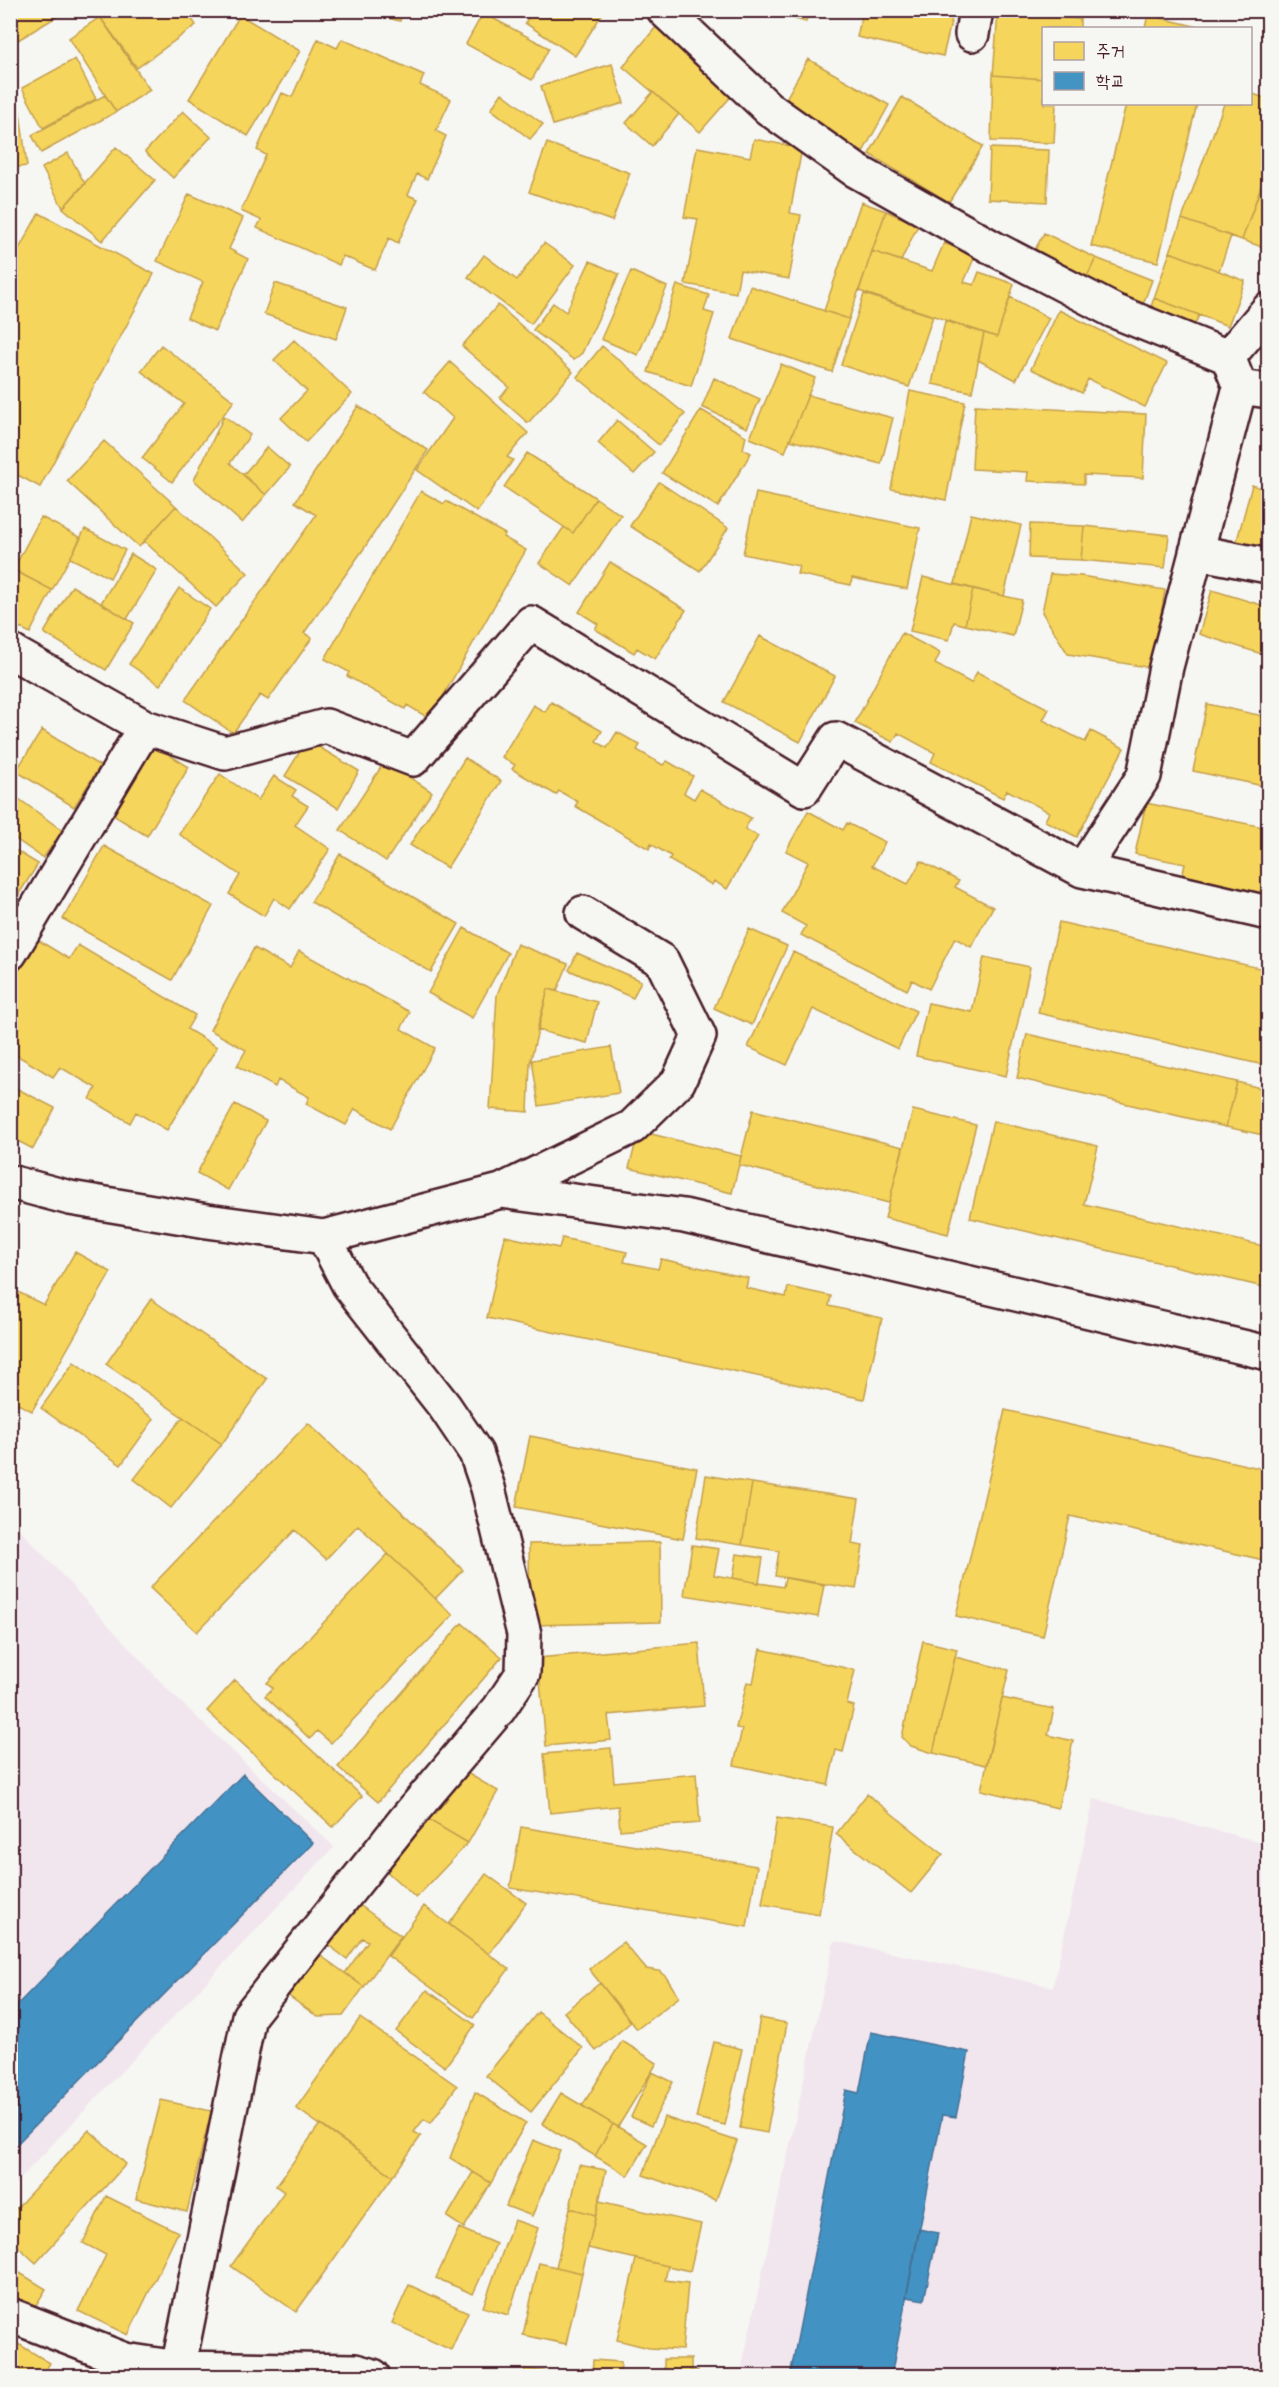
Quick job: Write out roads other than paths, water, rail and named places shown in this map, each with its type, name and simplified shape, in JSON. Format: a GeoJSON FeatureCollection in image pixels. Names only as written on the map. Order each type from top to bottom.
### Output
{"type":"FeatureCollection","features":[{"type":"Feature","properties":{"kind":"street"},"geometry":{"type":"LineString","coordinates":[[664,10],[768,108],[855,170],[995,249],[1114,311],[1228,357],[1254,389],[1196,552],[1166,668],[1144,776],[1082,870]]}},
{"type":"Feature","properties":{"kind":"street"},"geometry":{"type":"LineString","coordinates":[[1228,357],[1269,310]]}},
{"type":"Feature","properties":{"kind":"street"},"geometry":{"type":"LineString","coordinates":[[1196,552],[1269,566]]}},
{"type":"Feature","properties":{"kind":"street"},"geometry":{"type":"LineString","coordinates":[[10,651],[145,727],[225,753],[326,726],[413,759],[531,622],[804,789],[836,739],[1082,870],[1269,913]]}},
{"type":"Feature","properties":{"kind":"street"},"geometry":{"type":"LineString","coordinates":[[10,953],[145,727]]}},
{"type":"Feature","properties":{"kind":"street"},"geometry":{"type":"LineString","coordinates":[[10,1182],[70,1198],[207,1221],[324,1237],[501,1191],[632,1127],[678,1082],[699,1036],[662,961],[583,913]]}},
{"type":"Feature","properties":{"kind":"street"},"geometry":{"type":"LineString","coordinates":[[501,1191],[684,1216],[1269,1353]]}},
{"type":"Feature","properties":{"kind":"street"},"geometry":{"type":"LineString","coordinates":[[178,2374],[249,2016],[405,1820],[499,1709],[522,1673],[524,1634],[488,1488],[476,1453],[445,1407],[349,1285],[324,1237]]}},
{"type":"Feature","properties":{"kind":"street"},"geometry":{"type":"LineString","coordinates":[[10,2315],[125,2360],[178,2374],[355,2372],[373,2376]]}}]}
